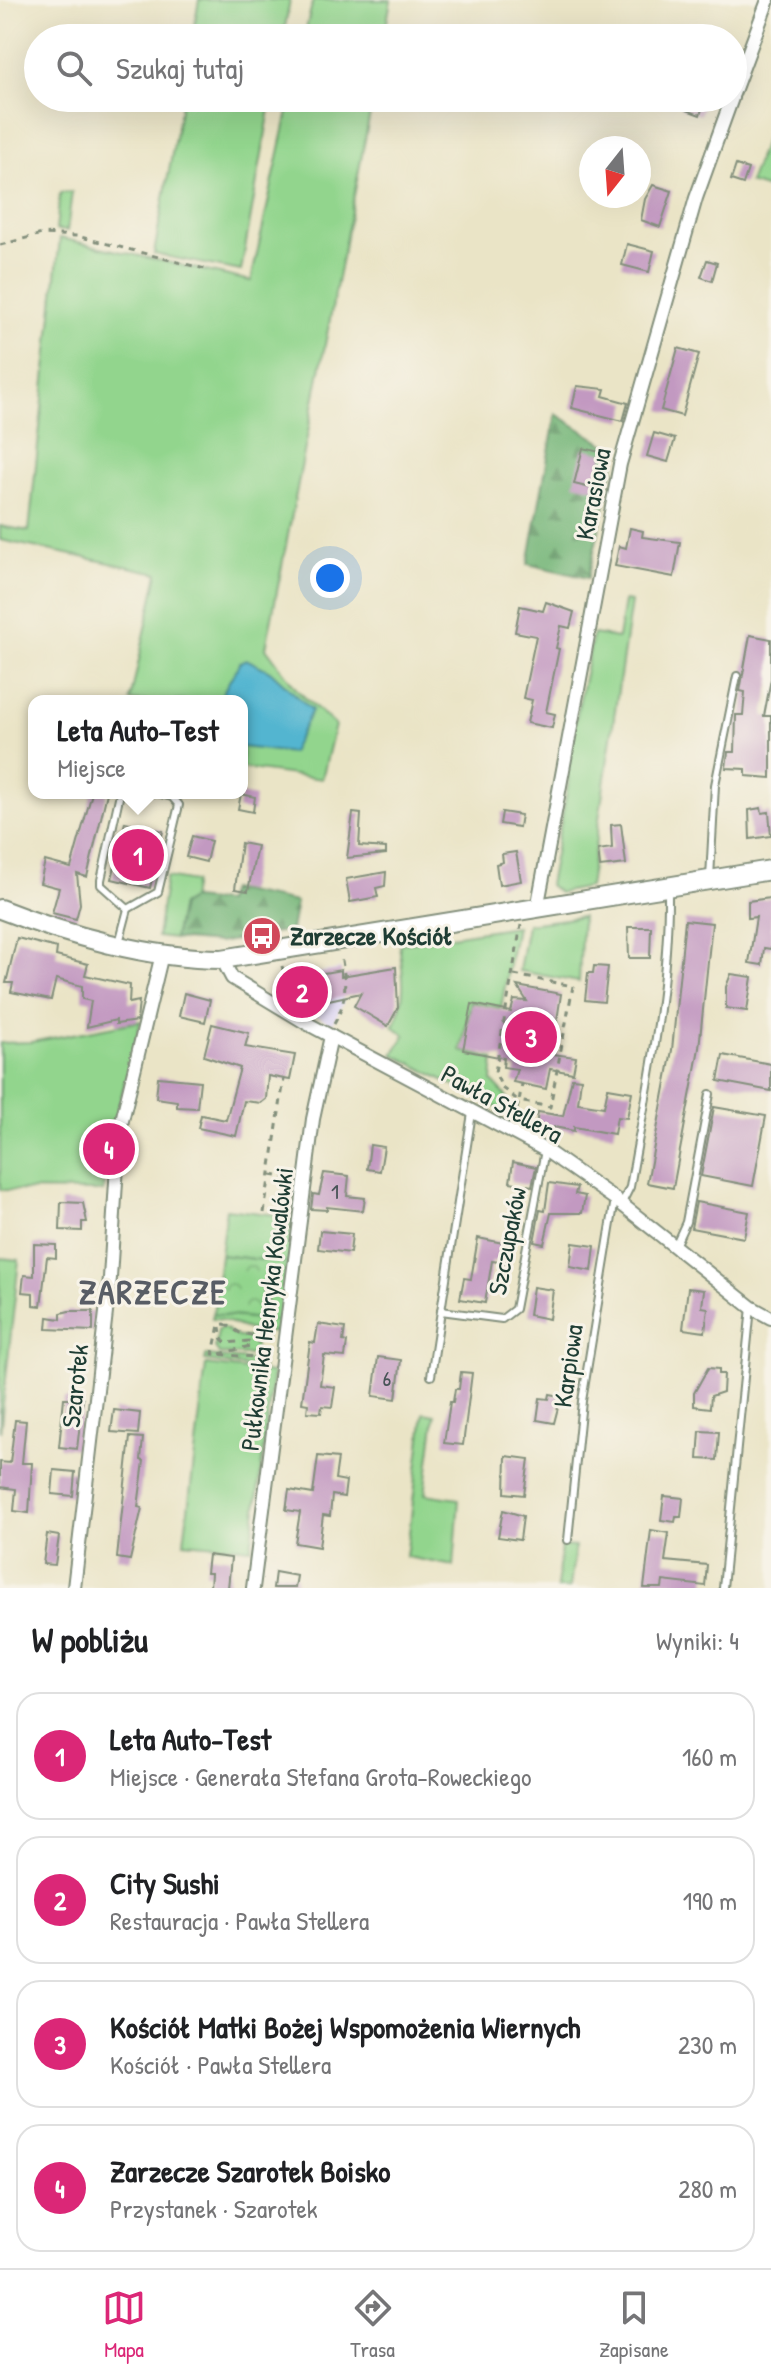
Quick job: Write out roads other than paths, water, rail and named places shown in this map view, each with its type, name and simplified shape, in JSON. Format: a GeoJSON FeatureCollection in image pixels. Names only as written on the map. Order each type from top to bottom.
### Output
{"type":"FeatureCollection","features":[{"type":"Feature","properties":{"kind":"street","name":"Karasiowa"},"geometry":{"type":"LineString","coordinates":[[747,56],[768,0]]}},
{"type":"Feature","properties":{"kind":"street","name":"Karasiowa"},"geometry":{"type":"LineString","coordinates":[[537,909],[620,464],[696,198],[726,112]]}},
{"type":"Feature","properties":{"kind":"street"},"geometry":{"type":"LineString","coordinates":[[0,909],[50,927],[162,954],[222,959],[771,870]]}},
{"type":"Feature","properties":{"kind":"street","name":"Szarotek"},"geometry":{"type":"LineString","coordinates":[[74,1588],[110,1278],[119,1133],[162,954]]}},
{"type":"Feature","properties":{"kind":"street","name":"Pawła Stellera"},"geometry":{"type":"LineString","coordinates":[[222,959],[232,978],[545,1150],[618,1201],[751,1307],[771,1318]]}},
{"type":"Feature","properties":{"kind":"street","name":"Pułkownika Henryka Kowalówki"},"geometry":{"type":"LineString","coordinates":[[253,1588],[313,1119],[332,1032]]}},
{"type":"Feature","properties":{"kind":"lane"},"geometry":{"type":"LineString","coordinates":[[710,881],[715,785],[737,676]]}},
{"type":"Feature","properties":{"kind":"lane"},"geometry":{"type":"LineString","coordinates":[[119,799],[101,885],[128,909]]}},
{"type":"Feature","properties":{"kind":"lane"},"geometry":{"type":"LineString","coordinates":[[119,943],[128,909],[158,892],[179,805],[174,799]]}},
{"type":"Feature","properties":{"kind":"lane","name":"Karpiowa"},"geometry":{"type":"LineString","coordinates":[[568,1540],[582,1401],[618,1201],[630,1187],[653,1055],[663,980],[668,887]]}},
{"type":"Feature","properties":{"kind":"lane"},"geometry":{"type":"LineString","coordinates":[[675,1246],[686,1222],[710,1094]]}},
{"type":"Feature","properties":{"kind":"lane","name":"Szczupaków"},"geometry":{"type":"LineString","coordinates":[[431,1376],[472,1111]]}},
{"type":"Feature","properties":{"kind":"lane","name":"Szczupaków"},"geometry":{"type":"LineString","coordinates":[[441,1311],[502,1319],[515,1309],[545,1150]]}},
{"type":"Feature","properties":{"kind":"lane"},"geometry":{"type":"LineString","coordinates":[[723,1588],[751,1307]]}},
{"type":"Feature","properties":{"kind":"water"},"geometry":{"type":"Polygon","coordinates":[[[246,659],[270,671],[312,710],[291,753],[248,748],[248,695],[221,695],[240,662],[246,659]]]}},
{"type":"Feature","properties":{"kind":"place","name":"Leta Auto-Test"},"geometry":{"type":"Point","coordinates":[138,855]}},
{"type":"Feature","properties":{"kind":"place","name":"Zarzecze Kościół"},"geometry":{"type":"Point","coordinates":[262,936]}},
{"type":"Feature","properties":{"kind":"place","name":"City Sushi"},"geometry":{"type":"Point","coordinates":[302,992]}},
{"type":"Feature","properties":{"kind":"place","name":"Kościół Matki Bożej Wspomożenia Wiernych"},"geometry":{"type":"Point","coordinates":[531,1037]}},
{"type":"Feature","properties":{"kind":"place","name":"Zarzecze Szarotek Boisko"},"geometry":{"type":"Point","coordinates":[109,1149]}},
{"type":"Feature","properties":{"kind":"district","name":"ZARZECZE"},"geometry":{"type":"Point","coordinates":[153,1292]}}]}
